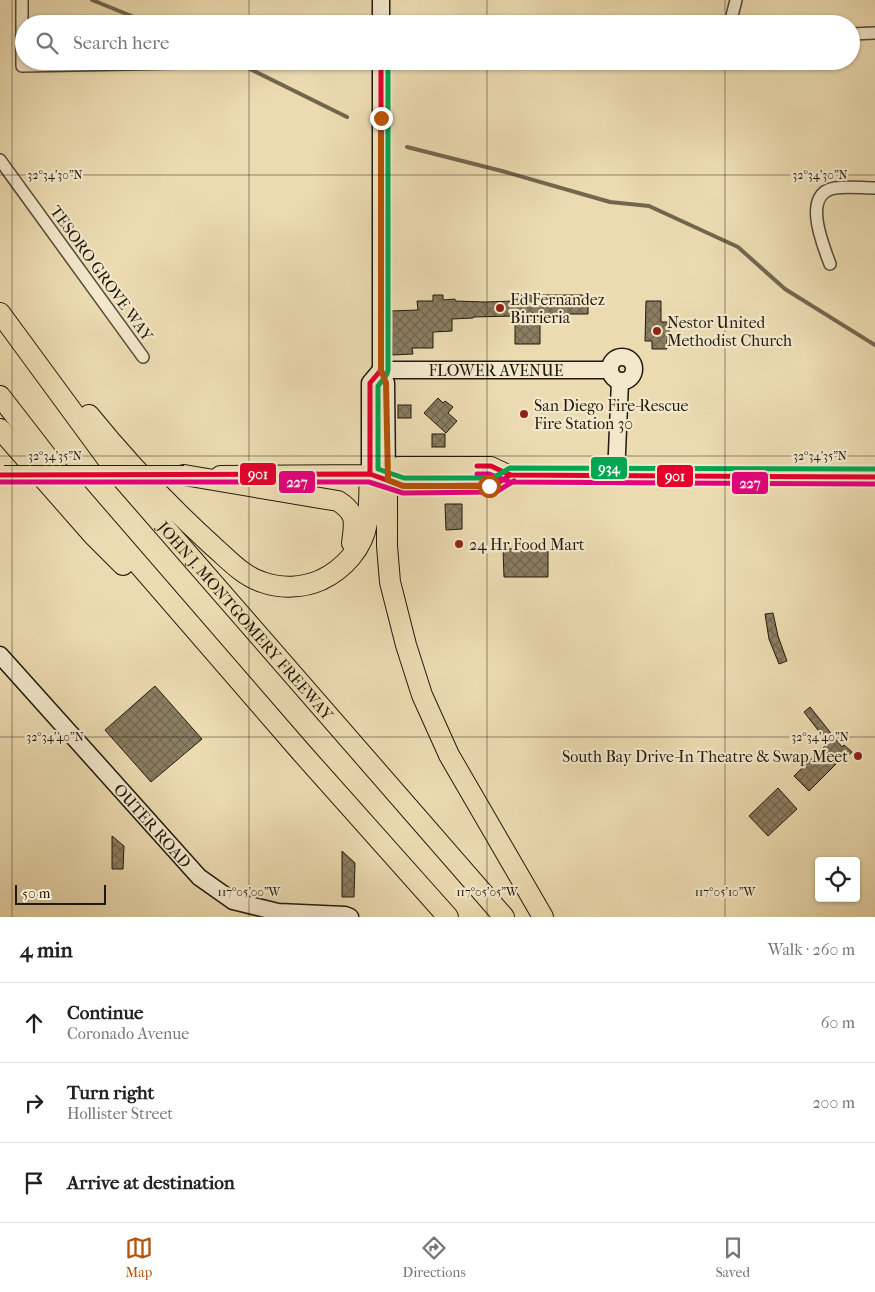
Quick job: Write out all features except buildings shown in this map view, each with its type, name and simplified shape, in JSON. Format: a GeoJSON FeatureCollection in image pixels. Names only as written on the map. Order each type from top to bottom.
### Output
{"type":"FeatureCollection","features":[{"type":"Feature","properties":{"kind":"highway"},"geometry":{"type":"LineString","coordinates":[[0,307],[95,422],[170,506],[242,572],[262,582],[278,586],[295,587],[306,585],[327,577],[345,564],[359,546],[381,475]]}},
{"type":"Feature","properties":{"kind":"highway","name":"JOHN J. MONTGOMERY FREEWAY"},"geometry":{"type":"LineString","coordinates":[[0,314],[119,475],[504,917]]}},
{"type":"Feature","properties":{"kind":"highway"},"geometry":{"type":"LineString","coordinates":[[0,396],[62,476],[448,917]]}},
{"type":"Feature","properties":{"kind":"highway"},"geometry":{"type":"LineString","coordinates":[[0,429],[93,535],[243,685]]}},
{"type":"Feature","properties":{"kind":"highway"},"geometry":{"type":"LineString","coordinates":[[184,475],[338,501],[352,513],[354,521],[352,555]]}},
{"type":"Feature","properties":{"kind":"highway"},"geometry":{"type":"LineString","coordinates":[[381,475],[390,582],[406,645],[422,695],[449,755],[543,917]]}},
{"type":"Feature","properties":{"kind":"main road"},"geometry":{"type":"LineString","coordinates":[[2,475],[381,475],[403,486],[495,485],[510,475],[875,477]]}},
{"type":"Feature","properties":{"kind":"street"},"geometry":{"type":"LineString","coordinates":[[22,0],[22,15]]}},
{"type":"Feature","properties":{"kind":"street"},"geometry":{"type":"LineString","coordinates":[[381,0],[381,15]]}},
{"type":"Feature","properties":{"kind":"street"},"geometry":{"type":"LineString","coordinates":[[732,15],[736,0]]}},
{"type":"Feature","properties":{"kind":"street"},"geometry":{"type":"LineString","coordinates":[[860,34],[875,33]]}},
{"type":"Feature","properties":{"kind":"street"},"geometry":{"type":"LineString","coordinates":[[381,70],[381,370],[370,384],[381,475]]}},
{"type":"Feature","properties":{"kind":"street","name":"TESORO GROVE WAY"},"geometry":{"type":"LineString","coordinates":[[0,160],[143,357]]}},
{"type":"Feature","properties":{"kind":"street"},"geometry":{"type":"LineString","coordinates":[[830,264],[816,224],[816,208],[822,195],[834,188],[875,188]]}},
{"type":"Feature","properties":{"kind":"street","name":"FLOWER AVENUE"},"geometry":{"type":"LineString","coordinates":[[381,370],[615,376],[616,476]]}},
{"type":"Feature","properties":{"kind":"street","name":"OUTER ROAD"},"geometry":{"type":"LineString","coordinates":[[0,655],[199,877],[233,901],[278,912],[345,915],[350,917]]}},
{"type":"Feature","properties":{"kind":"waterway"},"geometry":{"type":"LineString","coordinates":[[92,0],[129,15]]}},
{"type":"Feature","properties":{"kind":"waterway"},"geometry":{"type":"LineString","coordinates":[[252,70],[347,117]]}},
{"type":"Feature","properties":{"kind":"waterway"},"geometry":{"type":"LineString","coordinates":[[407,147],[502,171],[610,202],[649,206],[738,247],[785,289],[875,345]]}},
{"type":"Feature","properties":{"kind":"transit line","name":"901"},"geometry":{"type":"LineString","coordinates":[[370,474],[370,383],[381,370],[381,70]]}},
{"type":"Feature","properties":{"kind":"transit line","name":"934"},"geometry":{"type":"LineString","coordinates":[[388,70],[388,370],[378,386],[378,469],[404,478],[493,478],[510,468],[875,469]]}},
{"type":"Feature","properties":{"kind":"transit line","name":"901"},"geometry":{"type":"LineString","coordinates":[[477,466],[491,466],[510,475],[875,477]]}},
{"type":"Feature","properties":{"kind":"transit line","name":"901"},"geometry":{"type":"LineString","coordinates":[[0,475],[370,474],[403,486],[495,485],[510,475]]}},
{"type":"Feature","properties":{"kind":"transit line","name":"227"},"geometry":{"type":"LineString","coordinates":[[477,474],[489,474],[510,482],[875,484]]}},
{"type":"Feature","properties":{"kind":"transit line","name":"227"},"geometry":{"type":"LineString","coordinates":[[0,482],[369,482],[403,493],[496,492],[514,481]]}},
{"type":"Feature","properties":{"kind":"place","name":"Ed Fernandez Birrieria"},"geometry":{"type":"Point","coordinates":[500,308]}},
{"type":"Feature","properties":{"kind":"place","name":"Nestor United Methodist Church"},"geometry":{"type":"Point","coordinates":[657,331]}},
{"type":"Feature","properties":{"kind":"place","name":"San Diego Fire-Rescue Fire Station 30"},"geometry":{"type":"Point","coordinates":[524,414]}},
{"type":"Feature","properties":{"kind":"place","name":"24 Hr Food Mart"},"geometry":{"type":"Point","coordinates":[459,544]}},
{"type":"Feature","properties":{"kind":"place","name":"South Bay Drive-In Theatre & Swap Meet"},"geometry":{"type":"Point","coordinates":[858,756]}},
{"type":"Feature","properties":{"kind":"route"},"geometry":{"type":"LineString","coordinates":[[381,118],[381,370],[386,383],[388,480],[403,486],[489,486]]}}]}
